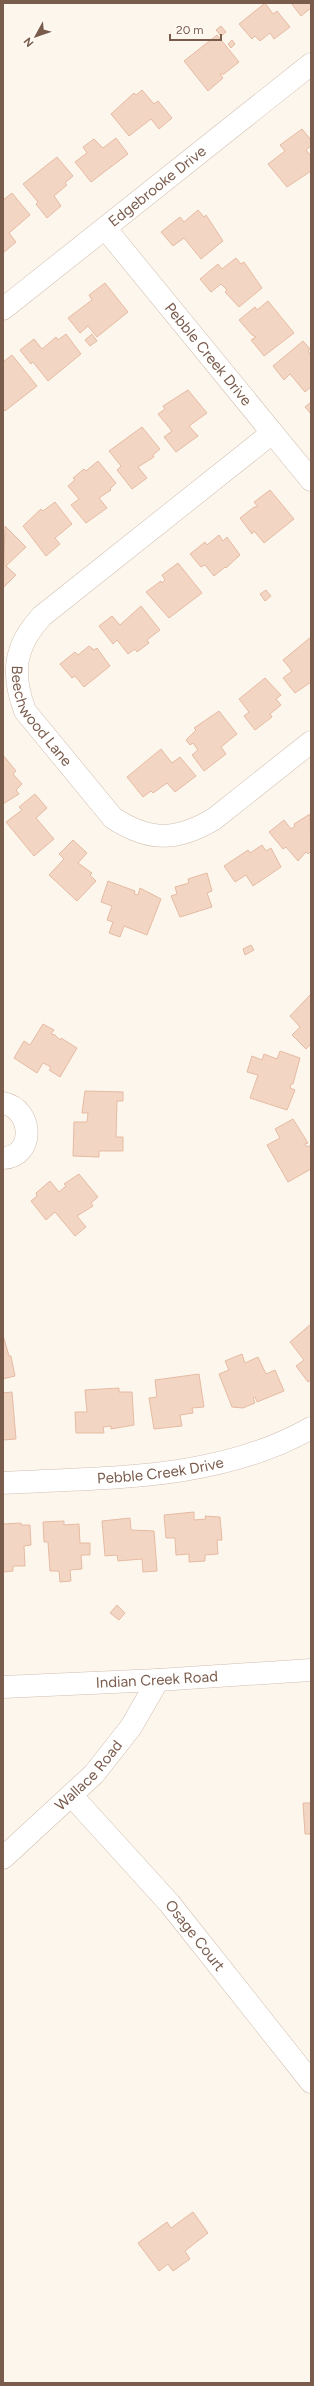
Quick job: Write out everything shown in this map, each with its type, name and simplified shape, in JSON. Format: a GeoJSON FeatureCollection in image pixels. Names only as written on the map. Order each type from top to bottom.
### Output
{"type":"FeatureCollection","features":[{"type":"Feature","properties":{"kind":"street","name":"Edgebrooke Drive"},"geometry":{"type":"LineString","coordinates":[[3,309],[311,64]]}},
{"type":"Feature","properties":{"kind":"street","name":"Pebble Creek Drive"},"geometry":{"type":"LineString","coordinates":[[105,228],[311,480]]}},
{"type":"Feature","properties":{"kind":"street","name":"Beechwood Lane"},"geometry":{"type":"LineString","coordinates":[[272,433],[42,616],[24,640],[16,673],[18,692],[25,711],[113,818],[129,829],[148,834],[180,836],[196,830],[214,819],[311,742]]}},
{"type":"Feature","properties":{"kind":"street"},"geometry":{"type":"LineString","coordinates":[[3,1103],[12,1105],[25,1118],[28,1132],[25,1144],[19,1151],[3,1158]]}},
{"type":"Feature","properties":{"kind":"street","name":"Pebble Creek Drive"},"geometry":{"type":"LineString","coordinates":[[3,1483],[151,1475],[201,1468],[250,1455],[311,1428]]}},
{"type":"Feature","properties":{"kind":"street","name":"Indian Creek Road"},"geometry":{"type":"LineString","coordinates":[[3,1687],[158,1680],[311,1670]]}},
{"type":"Feature","properties":{"kind":"street","name":"Wallace Road"},"geometry":{"type":"LineString","coordinates":[[3,1858],[72,1796],[94,1774],[131,1727],[158,1680]]}},
{"type":"Feature","properties":{"kind":"street","name":"Osage Court"},"geometry":{"type":"LineString","coordinates":[[72,1796],[170,1904],[311,2082]]}},
{"type":"Feature","properties":{"kind":"building"},"geometry":{"type":"Polygon","coordinates":[[[265,3],[273,14],[277,11],[290,27],[274,39],[270,33],[260,41],[255,36],[252,39],[239,24],[265,3]]]}},
{"type":"Feature","properties":{"kind":"building"},"geometry":{"type":"Polygon","coordinates":[[[291,3],[311,3],[311,8],[301,16],[291,3]]]}},
{"type":"Feature","properties":{"kind":"building"},"geometry":{"type":"Polygon","coordinates":[[[221,26],[226,32],[221,36],[216,30],[221,26]]]}},
{"type":"Feature","properties":{"kind":"building"},"geometry":{"type":"Polygon","coordinates":[[[217,35],[239,62],[224,74],[220,74],[223,78],[208,91],[184,61],[217,35]]]}},
{"type":"Feature","properties":{"kind":"building"},"geometry":{"type":"Polygon","coordinates":[[[232,40],[235,44],[231,48],[228,44],[232,40]]]}},
{"type":"Feature","properties":{"kind":"building"},"geometry":{"type":"Polygon","coordinates":[[[142,90],[154,104],[158,101],[172,118],[159,129],[151,119],[129,136],[111,114],[134,93],[136,95],[142,90]]]}},
{"type":"Feature","properties":{"kind":"building"},"geometry":{"type":"Polygon","coordinates":[[[302,129],[311,140],[311,146],[306,150],[311,156],[311,171],[287,187],[268,164],[285,151],[280,145],[302,129]]]}},
{"type":"Feature","properties":{"kind":"building"},"geometry":{"type":"Polygon","coordinates":[[[116,138],[128,154],[91,182],[75,162],[87,153],[83,147],[94,139],[103,148],[116,138]]]}},
{"type":"Feature","properties":{"kind":"building"},"geometry":{"type":"Polygon","coordinates":[[[57,157],[73,176],[65,183],[67,185],[54,196],[61,206],[47,218],[36,204],[38,202],[23,184],[57,157]]]}},
{"type":"Feature","properties":{"kind":"building"},"geometry":{"type":"Polygon","coordinates":[[[12,193],[30,215],[9,233],[16,242],[3,253],[3,200],[12,193]]]}},
{"type":"Feature","properties":{"kind":"building"},"geometry":{"type":"Polygon","coordinates":[[[198,210],[204,217],[206,215],[223,241],[201,259],[184,238],[173,246],[161,232],[180,217],[184,222],[198,210]]]}},
{"type":"Feature","properties":{"kind":"building"},"geometry":{"type":"Polygon","coordinates":[[[236,258],[241,264],[244,262],[262,288],[239,307],[225,292],[227,290],[221,284],[211,292],[200,279],[218,264],[222,269],[236,258]]]}},
{"type":"Feature","properties":{"kind":"building"},"geometry":{"type":"Polygon","coordinates":[[[105,283],[128,312],[97,337],[88,326],[80,333],[68,318],[92,300],[89,295],[105,283]]]}},
{"type":"Feature","properties":{"kind":"building"},"geometry":{"type":"Polygon","coordinates":[[[268,301],[294,333],[264,356],[251,340],[256,337],[252,335],[239,320],[255,307],[257,310],[268,301]]]}},
{"type":"Feature","properties":{"kind":"building"},"geometry":{"type":"Polygon","coordinates":[[[66,334],[81,354],[48,381],[33,362],[31,364],[20,350],[34,339],[42,349],[56,337],[58,340],[66,334]]]}},
{"type":"Feature","properties":{"kind":"building"},"geometry":{"type":"Polygon","coordinates":[[[92,334],[97,341],[90,346],[85,340],[92,334]]]}},
{"type":"Feature","properties":{"kind":"building"},"geometry":{"type":"Polygon","coordinates":[[[303,341],[310,349],[308,351],[311,355],[311,387],[305,392],[290,374],[284,380],[273,366],[303,341]]]}},
{"type":"Feature","properties":{"kind":"building"},"geometry":{"type":"Polygon","coordinates":[[[12,355],[37,386],[5,411],[3,408],[3,362],[12,355]]]}},
{"type":"Feature","properties":{"kind":"building"},"geometry":{"type":"Polygon","coordinates":[[[188,390],[207,413],[189,426],[198,436],[176,452],[164,437],[172,431],[158,414],[165,409],[163,406],[188,390]]]}},
{"type":"Feature","properties":{"kind":"building"},"geometry":{"type":"Polygon","coordinates":[[[311,402],[311,414],[305,407],[311,402]]]}},
{"type":"Feature","properties":{"kind":"building"},"geometry":{"type":"Polygon","coordinates":[[[142,427],[160,449],[153,455],[154,457],[138,467],[147,478],[132,489],[117,470],[121,466],[109,451],[142,427]]]}},
{"type":"Feature","properties":{"kind":"building"},"geometry":{"type":"Polygon","coordinates":[[[98,461],[116,483],[110,489],[111,490],[99,498],[107,508],[86,523],[71,505],[79,499],[68,486],[75,480],[73,478],[84,469],[86,471],[98,461]]]}},
{"type":"Feature","properties":{"kind":"building"},"geometry":{"type":"Polygon","coordinates":[[[270,490],[294,519],[264,543],[254,531],[252,534],[240,518],[254,507],[258,507],[254,502],[270,490]]]}},
{"type":"Feature","properties":{"kind":"building"},"geometry":{"type":"Polygon","coordinates":[[[55,502],[72,524],[55,538],[60,544],[46,556],[23,526],[41,509],[43,511],[55,502]]]}},
{"type":"Feature","properties":{"kind":"building"},"geometry":{"type":"Polygon","coordinates":[[[5,526],[26,547],[6,566],[16,575],[3,588],[5,526]]]}},
{"type":"Feature","properties":{"kind":"building"},"geometry":{"type":"Polygon","coordinates":[[[219,535],[223,541],[227,537],[240,555],[226,568],[225,567],[214,576],[205,565],[201,567],[190,554],[205,542],[207,545],[219,535]]]}},
{"type":"Feature","properties":{"kind":"building"},"geometry":{"type":"Polygon","coordinates":[[[178,563],[202,593],[169,618],[146,592],[161,581],[162,583],[165,580],[162,575],[178,563]]]}},
{"type":"Feature","properties":{"kind":"building"},"geometry":{"type":"Polygon","coordinates":[[[266,590],[271,596],[265,601],[260,594],[266,590]]]}},
{"type":"Feature","properties":{"kind":"building"},"geometry":{"type":"Polygon","coordinates":[[[141,606],[160,630],[147,640],[149,643],[137,652],[135,649],[128,654],[117,640],[113,644],[99,626],[112,616],[120,625],[141,606]]]}},
{"type":"Feature","properties":{"kind":"building"},"geometry":{"type":"Polygon","coordinates":[[[311,637],[311,682],[295,693],[283,678],[292,671],[283,660],[311,637]]]}},
{"type":"Feature","properties":{"kind":"building"},"geometry":{"type":"Polygon","coordinates":[[[89,646],[94,650],[97,648],[110,666],[84,687],[75,676],[72,678],[60,664],[75,652],[78,655],[89,646]]]}},
{"type":"Feature","properties":{"kind":"building"},"geometry":{"type":"Polygon","coordinates":[[[265,678],[281,695],[276,699],[281,705],[270,714],[272,717],[255,730],[244,716],[249,712],[239,699],[265,678]]]}},
{"type":"Feature","properties":{"kind":"building"},"geometry":{"type":"Polygon","coordinates":[[[219,711],[237,734],[221,747],[226,754],[204,771],[192,755],[198,750],[193,743],[190,745],[186,740],[196,730],[194,728],[219,711]]]}},
{"type":"Feature","properties":{"kind":"building"},"geometry":{"type":"Polygon","coordinates":[[[161,749],[172,763],[180,757],[196,776],[175,792],[167,783],[153,793],[151,791],[143,797],[127,777],[161,749]]]}},
{"type":"Feature","properties":{"kind":"building"},"geometry":{"type":"Polygon","coordinates":[[[3,755],[16,771],[13,774],[22,784],[16,790],[19,794],[3,804],[3,755]]]}},
{"type":"Feature","properties":{"kind":"building"},"geometry":{"type":"Polygon","coordinates":[[[35,794],[47,808],[36,818],[54,839],[34,856],[6,822],[22,810],[19,807],[35,794]]]}},
{"type":"Feature","properties":{"kind":"building"},"geometry":{"type":"Polygon","coordinates":[[[310,814],[311,851],[308,854],[306,852],[298,861],[286,847],[283,849],[269,832],[284,820],[291,829],[295,826],[294,824],[310,814]]]}},
{"type":"Feature","properties":{"kind":"building"},"geometry":{"type":"Polygon","coordinates":[[[73,840],[87,853],[78,863],[92,873],[90,875],[96,881],[77,901],[49,875],[64,859],[59,854],[73,840]]]}},
{"type":"Feature","properties":{"kind":"building"},"geometry":{"type":"Polygon","coordinates":[[[262,845],[266,851],[271,848],[281,867],[253,886],[246,875],[235,882],[224,866],[248,850],[250,853],[262,845]]]}},
{"type":"Feature","properties":{"kind":"building"},"geometry":{"type":"Polygon","coordinates":[[[207,873],[212,891],[207,893],[212,907],[180,917],[171,896],[177,894],[175,887],[189,883],[188,879],[207,873]]]}},
{"type":"Feature","properties":{"kind":"building"},"geometry":{"type":"Polygon","coordinates":[[[108,881],[135,891],[134,894],[138,895],[140,888],[161,899],[147,935],[124,926],[120,937],[109,933],[113,922],[107,920],[112,906],[101,902],[108,881]]]}},
{"type":"Feature","properties":{"kind":"building"},"geometry":{"type":"Polygon","coordinates":[[[251,945],[254,950],[245,955],[243,949],[251,945]]]}},
{"type":"Feature","properties":{"kind":"building"},"geometry":{"type":"Polygon","coordinates":[[[311,994],[311,1044],[306,1049],[292,1035],[300,1027],[290,1016],[311,994]]]}},
{"type":"Feature","properties":{"kind":"building"},"geometry":{"type":"Polygon","coordinates":[[[43,1024],[54,1030],[51,1034],[54,1034],[60,1040],[61,1038],[77,1048],[60,1077],[49,1070],[51,1067],[43,1063],[37,1073],[14,1058],[24,1041],[30,1045],[43,1024]]]}},
{"type":"Feature","properties":{"kind":"building"},"geometry":{"type":"Polygon","coordinates":[[[280,1051],[300,1058],[293,1084],[291,1084],[290,1088],[295,1090],[287,1110],[250,1098],[258,1075],[247,1072],[252,1056],[262,1060],[264,1054],[277,1059],[280,1051]]]}},
{"type":"Feature","properties":{"kind":"building"},"geometry":{"type":"Polygon","coordinates":[[[85,1091],[123,1092],[123,1101],[117,1101],[116,1137],[123,1137],[123,1151],[99,1151],[99,1157],[73,1156],[74,1122],[87,1122],[88,1113],[82,1113],[85,1091]]]}},
{"type":"Feature","properties":{"kind":"building"},"geometry":{"type":"Polygon","coordinates":[[[293,1119],[308,1143],[305,1144],[307,1147],[311,1145],[311,1169],[288,1182],[267,1145],[280,1138],[275,1129],[293,1119]]]}},
{"type":"Feature","properties":{"kind":"building"},"geometry":{"type":"Polygon","coordinates":[[[79,1174],[98,1197],[91,1203],[93,1206],[77,1216],[86,1227],[75,1236],[55,1212],[46,1220],[31,1201],[37,1196],[36,1193],[50,1181],[59,1192],[66,1186],[64,1184],[79,1174]]]}},
{"type":"Feature","properties":{"kind":"building"},"geometry":{"type":"Polygon","coordinates":[[[311,1324],[311,1380],[308,1382],[296,1366],[304,1360],[290,1342],[311,1324]]]}},
{"type":"Feature","properties":{"kind":"building"},"geometry":{"type":"Polygon","coordinates":[[[3,1335],[9,1356],[11,1356],[15,1376],[3,1379],[3,1335]]]}},
{"type":"Feature","properties":{"kind":"building"},"geometry":{"type":"Polygon","coordinates":[[[242,1354],[245,1363],[258,1357],[266,1374],[275,1370],[284,1391],[257,1402],[255,1397],[253,1398],[255,1403],[243,1408],[232,1407],[219,1374],[229,1370],[225,1361],[242,1354]]]}},
{"type":"Feature","properties":{"kind":"building"},"geometry":{"type":"Polygon","coordinates":[[[199,1374],[204,1407],[192,1408],[193,1413],[180,1415],[182,1426],[154,1429],[149,1398],[157,1397],[155,1380],[199,1374]]]}},
{"type":"Feature","properties":{"kind":"building"},"geometry":{"type":"Polygon","coordinates":[[[119,1388],[119,1392],[132,1392],[134,1425],[111,1429],[111,1426],[103,1427],[104,1433],[76,1433],[75,1412],[87,1412],[85,1390],[119,1388]]]}},
{"type":"Feature","properties":{"kind":"building"},"geometry":{"type":"Polygon","coordinates":[[[12,1392],[16,1439],[3,1440],[3,1393],[12,1392]]]}},
{"type":"Feature","properties":{"kind":"building"},"geometry":{"type":"Polygon","coordinates":[[[194,1512],[194,1520],[206,1519],[205,1516],[220,1517],[222,1540],[217,1540],[218,1554],[205,1555],[205,1561],[189,1562],[189,1554],[176,1555],[175,1538],[166,1538],[164,1515],[194,1512]]]}},
{"type":"Feature","properties":{"kind":"building"},"geometry":{"type":"Polygon","coordinates":[[[130,1518],[131,1530],[154,1531],[157,1571],[143,1572],[142,1559],[118,1561],[117,1555],[105,1556],[102,1521],[130,1518]]]}},
{"type":"Feature","properties":{"kind":"building"},"geometry":{"type":"Polygon","coordinates":[[[64,1521],[64,1525],[79,1524],[80,1543],[90,1543],[90,1555],[81,1555],[82,1569],[70,1570],[71,1581],[60,1582],[59,1571],[50,1571],[48,1542],[44,1542],[43,1522],[64,1521]]]}},
{"type":"Feature","properties":{"kind":"building"},"geometry":{"type":"Polygon","coordinates":[[[21,1523],[21,1525],[30,1525],[31,1545],[24,1546],[25,1566],[13,1566],[13,1571],[3,1572],[3,1524],[21,1523]]]}},
{"type":"Feature","properties":{"kind":"building"},"geometry":{"type":"Polygon","coordinates":[[[117,1605],[125,1613],[119,1620],[110,1613],[117,1605]]]}},
{"type":"Feature","properties":{"kind":"building"},"geometry":{"type":"Polygon","coordinates":[[[303,1803],[311,1803],[311,1834],[305,1834],[303,1803]]]}},
{"type":"Feature","properties":{"kind":"building"},"geometry":{"type":"Polygon","coordinates":[[[193,2212],[208,2233],[185,2251],[190,2259],[173,2271],[168,2264],[159,2271],[138,2243],[167,2222],[171,2228],[193,2212]]]}}]}
